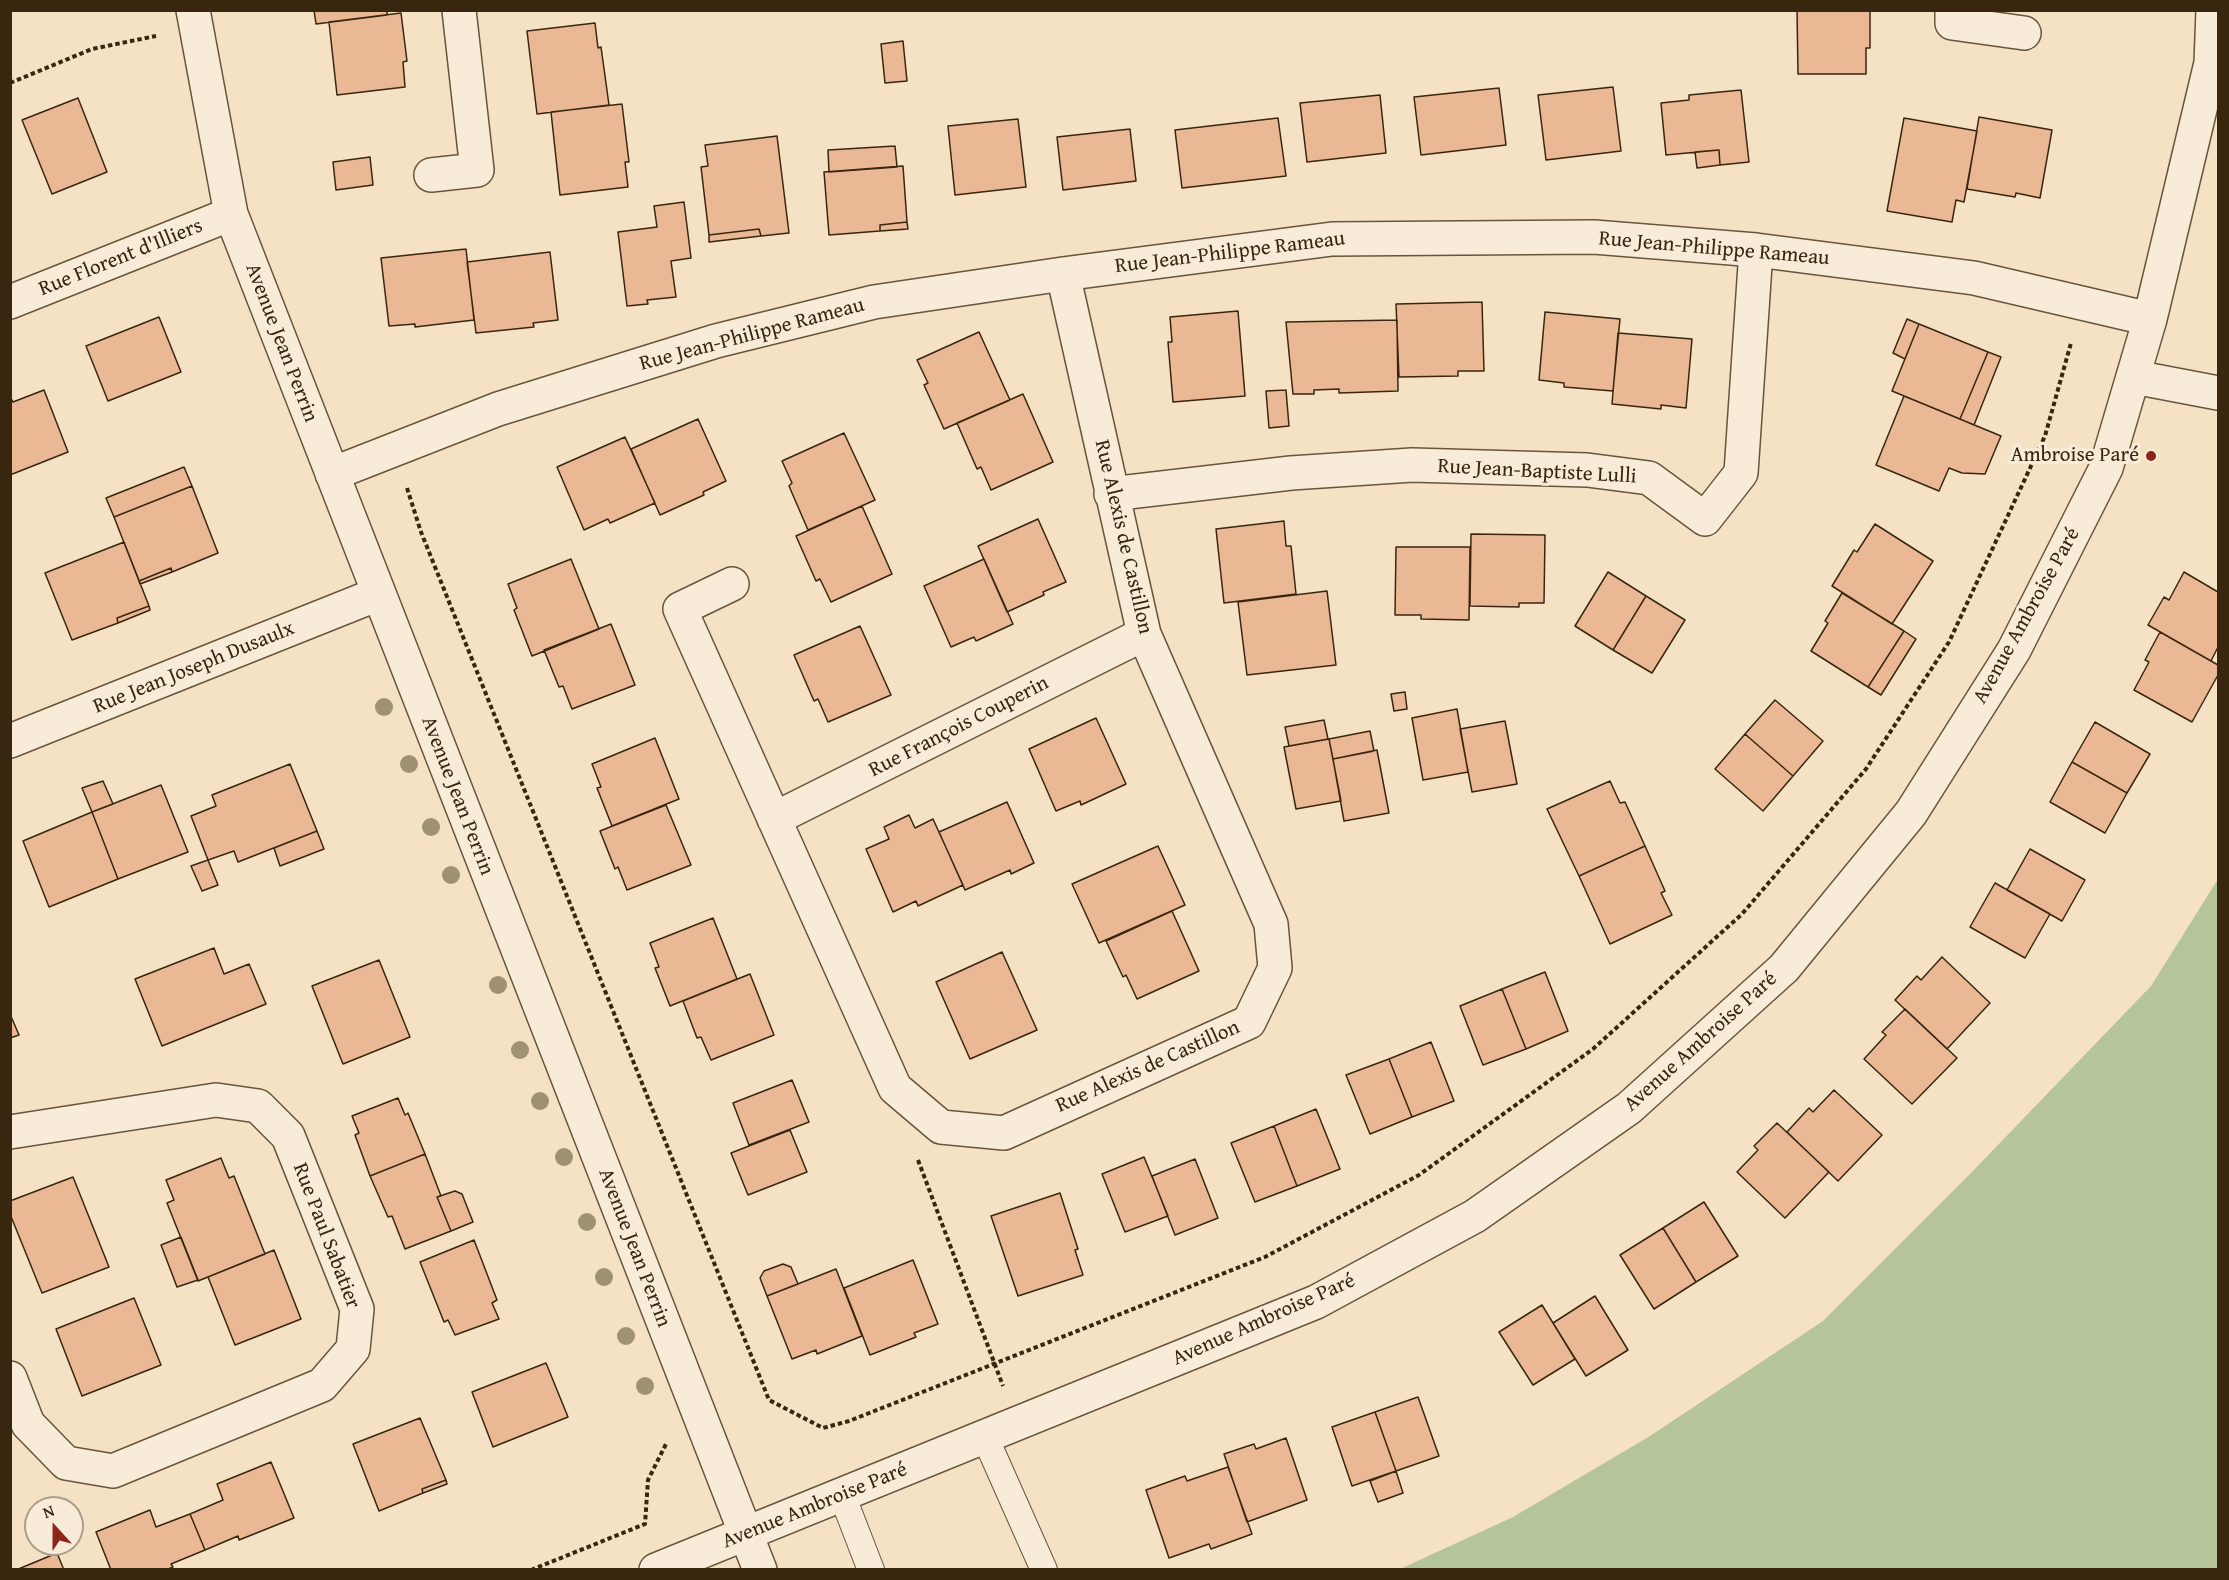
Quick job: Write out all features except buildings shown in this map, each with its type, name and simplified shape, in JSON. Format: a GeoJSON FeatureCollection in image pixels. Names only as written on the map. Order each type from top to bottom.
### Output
{"type":"FeatureCollection","features":[{"type":"Feature","properties":{"kind":"street"},"geometry":{"type":"LineString","coordinates":[[432,175],[477,171],[459,10]]}},
{"type":"Feature","properties":{"kind":"street"},"geometry":{"type":"LineString","coordinates":[[1952,10],[1952,23],[2024,33]]}},
{"type":"Feature","properties":{"kind":"street","name":"Avenue Ambroise Paré"},"geometry":{"type":"LineString","coordinates":[[656,1569],[1316,1302],[1475,1216],[1629,1108],[1784,968],[1911,813],[2014,650],[2106,468],[2150,319],[2215,64],[2213,10]]}},
{"type":"Feature","properties":{"kind":"street","name":"Avenue Jean Perrin"},"geometry":{"type":"LineString","coordinates":[[194,19],[231,214],[760,1569]]}},
{"type":"Feature","properties":{"kind":"street","name":"Rue Florent d'Illiers"},"geometry":{"type":"LineString","coordinates":[[10,302],[231,214]]}},
{"type":"Feature","properties":{"kind":"street","name":"Rue Jean-Philippe Rameau"},"geometry":{"type":"LineString","coordinates":[[332,474],[498,409],[716,341],[874,302],[1063,274],[1332,239],[1594,237],[1756,250],[1974,278],[2150,319]]}},
{"type":"Feature","properties":{"kind":"street","name":"Rue Jean-Baptiste Lulli"},"geometry":{"type":"LineString","coordinates":[[1111,494],[1291,473],[1412,465],[1587,470],[1648,478],[1705,519],[1741,473],[1756,250]]}},
{"type":"Feature","properties":{"kind":"street","name":"Rue Alexis de Castillon"},"geometry":{"type":"LineString","coordinates":[[941,1127],[1004,1133],[1248,1022],[1275,968],[1271,924],[1144,634],[1063,274]]}},
{"type":"Feature","properties":{"kind":"street"},"geometry":{"type":"LineString","coordinates":[[2134,377],[2218,393]]}},
{"type":"Feature","properties":{"kind":"street"},"geometry":{"type":"LineString","coordinates":[[732,585],[680,609],[895,1088],[941,1127]]}},
{"type":"Feature","properties":{"kind":"street","name":"Rue Jean Joseph Dusaulx"},"geometry":{"type":"LineString","coordinates":[[10,741],[378,594]]}},
{"type":"Feature","properties":{"kind":"street","name":"Rue François Couperin"},"geometry":{"type":"LineString","coordinates":[[774,819],[1144,634]]}},
{"type":"Feature","properties":{"kind":"street","name":"Rue Paul Sabatier"},"geometry":{"type":"LineString","coordinates":[[10,1132],[216,1100],[258,1106],[288,1136],[357,1309],[354,1349],[322,1384],[113,1471],[66,1462],[28,1424],[10,1378]]}},
{"type":"Feature","properties":{"kind":"lane"},"geometry":{"type":"LineString","coordinates":[[985,1437],[1044,1569]]}},
{"type":"Feature","properties":{"kind":"lane"},"geometry":{"type":"LineString","coordinates":[[842,1495],[871,1569]]}},
{"type":"Feature","properties":{"kind":"path"},"geometry":{"type":"LineString","coordinates":[[10,83],[92,49],[194,19]]}},
{"type":"Feature","properties":{"kind":"path"},"geometry":{"type":"LineString","coordinates":[[395,450],[425,543],[769,1400],[823,1428],[849,1421],[995,1365],[1265,1257],[1419,1176],[1593,1049],[1742,914],[1866,769],[1949,642],[2045,436],[2082,303]]}},
{"type":"Feature","properties":{"kind":"path"},"geometry":{"type":"LineString","coordinates":[[941,1127],[917,1157],[1017,1424]]}},
{"type":"Feature","properties":{"kind":"path"},"geometry":{"type":"LineString","coordinates":[[531,1569],[645,1524],[648,1480],[691,1393]]}},
{"type":"Feature","properties":{"kind":"green space"},"geometry":{"type":"Polygon","coordinates":[[[2218,879],[2218,1569],[1400,1569],[1513,1517],[1650,1436],[1823,1321],[1969,1175],[2151,986],[2218,879]]]}},
{"type":"Feature","properties":{"kind":"place","name":"Ambroise Paré"},"geometry":{"type":"Point","coordinates":[2151,456]}}]}
